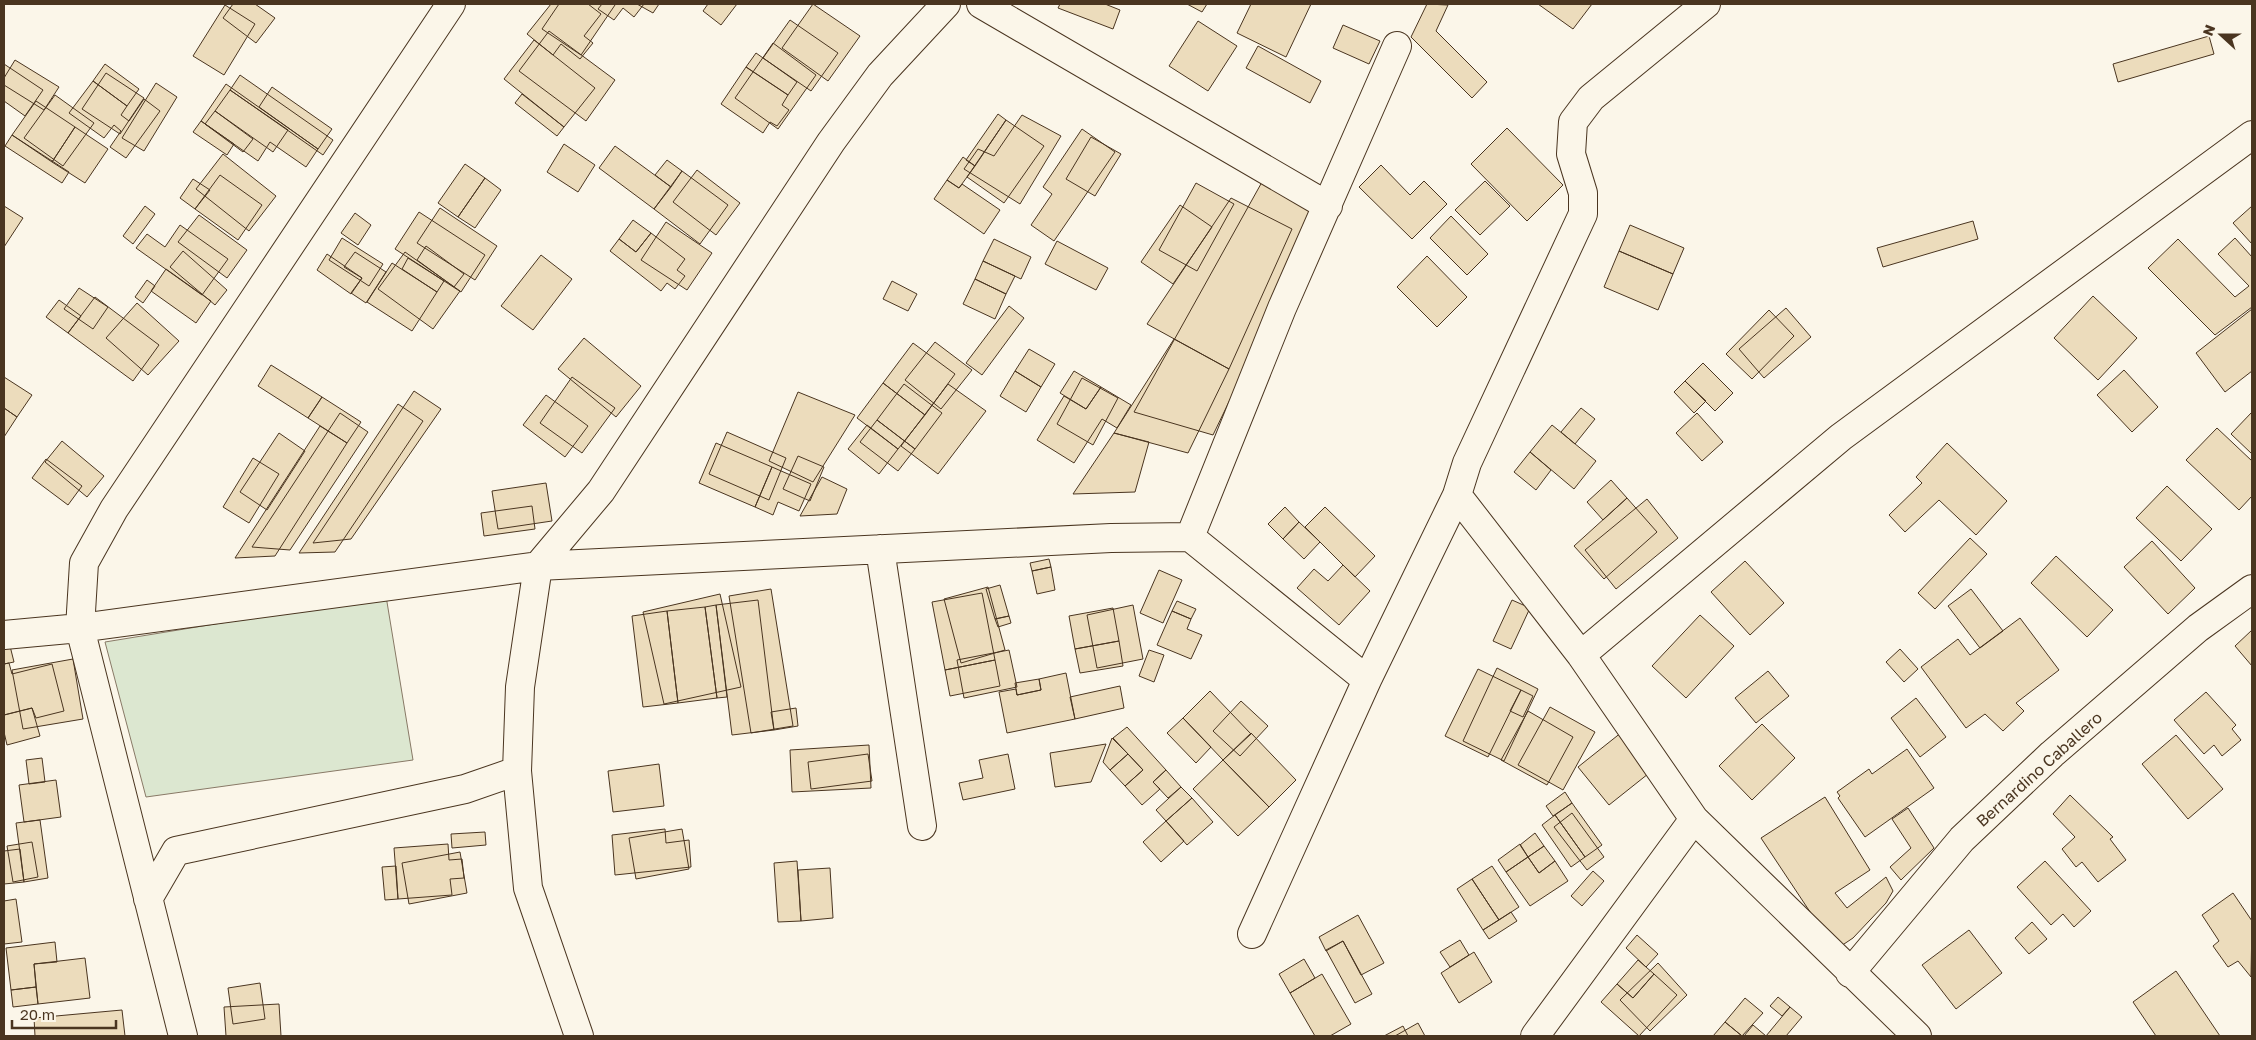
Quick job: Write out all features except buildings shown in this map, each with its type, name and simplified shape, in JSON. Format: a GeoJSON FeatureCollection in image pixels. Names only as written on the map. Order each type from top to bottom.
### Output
{"type":"FeatureCollection","features":[{"type":"Feature","properties":{"kind":"street"},"geometry":{"type":"LineString","coordinates":[[183,1036],[80,628],[84,563],[114,509],[450,4]]}},
{"type":"Feature","properties":{"kind":"street"},"geometry":{"type":"LineString","coordinates":[[579,1036],[528,888],[517,772],[520,687],[538,566],[601,491],[831,142],[880,75],[946,4]]}},
{"type":"Feature","properties":{"kind":"street"},"geometry":{"type":"LineString","coordinates":[[981,4],[1328,206]]}},
{"type":"Feature","properties":{"kind":"street"},"geometry":{"type":"LineString","coordinates":[[1252,934],[1367,680],[1457,495],[1467,463],[1583,214],[1584,193],[1571,154],[1573,122],[1591,98],[1706,4]]}},
{"type":"Feature","properties":{"kind":"street"},"geometry":{"type":"LineString","coordinates":[[1190,537],[1282,308],[1396,46]]}},
{"type":"Feature","properties":{"kind":"street"},"geometry":{"type":"LineString","coordinates":[[1582,654],[1841,437],[2252,135]]}},
{"type":"Feature","properties":{"kind":"street"},"geometry":{"type":"LineString","coordinates":[[1457,495],[1582,654],[1694,819],[1850,973],[1917,1036]]}},
{"type":"Feature","properties":{"kind":"street"},"geometry":{"type":"LineString","coordinates":[[4,635],[80,628],[538,566],[1102,538],[1190,537],[1367,680]]}},
{"type":"Feature","properties":{"kind":"street"},"geometry":{"type":"LineString","coordinates":[[880,549],[922,826]]}},
{"type":"Feature","properties":{"kind":"street","name":"Bernardino Caballero"},"geometry":{"type":"LineString","coordinates":[[1850,973],[1962,839],[2052,754],[2191,634],[2252,589]]}},
{"type":"Feature","properties":{"kind":"street"},"geometry":{"type":"LineString","coordinates":[[148,899],[176,851],[465,789],[517,772]]}},
{"type":"Feature","properties":{"kind":"street"},"geometry":{"type":"LineString","coordinates":[[1535,1036],[1694,819]]}},
{"type":"Feature","properties":{"kind":"green space"},"geometry":{"type":"Polygon","coordinates":[[[386,596],[413,760],[146,797],[105,642],[386,596]]]}}]}
